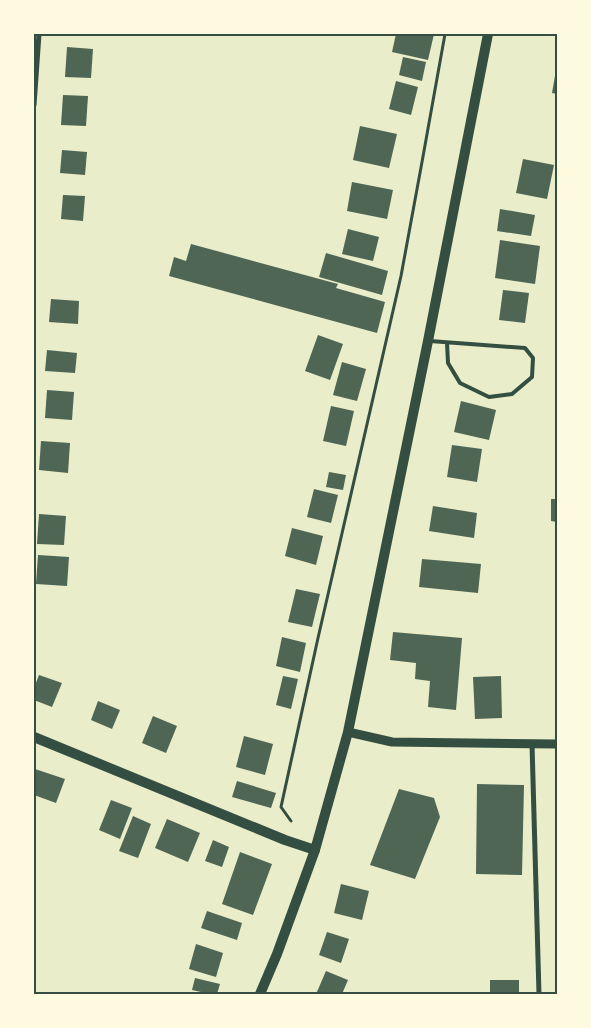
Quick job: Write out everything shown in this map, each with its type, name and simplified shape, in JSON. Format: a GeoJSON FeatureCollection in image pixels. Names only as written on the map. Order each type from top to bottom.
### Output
{"type":"FeatureCollection","features":[{"type":"Feature","properties":{"kind":"main road"},"geometry":{"type":"LineString","coordinates":[[260,994],[315,850],[348,732],[428,341],[488,34]]}},
{"type":"Feature","properties":{"kind":"main road"},"geometry":{"type":"LineString","coordinates":[[34,737],[285,840],[315,850]]}},
{"type":"Feature","properties":{"kind":"street"},"geometry":{"type":"LineString","coordinates":[[34,105],[39,34]]}},
{"type":"Feature","properties":{"kind":"street"},"geometry":{"type":"LineString","coordinates":[[348,732],[392,742],[557,744]]}},
{"type":"Feature","properties":{"kind":"street"},"geometry":{"type":"LineString","coordinates":[[532,744],[539,994]]}},
{"type":"Feature","properties":{"kind":"lane"},"geometry":{"type":"LineString","coordinates":[[428,341],[525,348],[533,358],[532,377],[512,394],[489,396],[460,384],[448,363],[447,343]]}},
{"type":"Feature","properties":{"kind":"path"},"geometry":{"type":"LineString","coordinates":[[291,821],[282,807],[318,638],[401,276],[445,34]]}},
{"type":"Feature","properties":{"kind":"building"},"geometry":{"type":"Polygon","coordinates":[[[396,34],[434,34],[428,60],[392,52],[396,34]]]}},
{"type":"Feature","properties":{"kind":"building"},"geometry":{"type":"Polygon","coordinates":[[[67,47],[93,49],[91,78],[65,77],[67,47]]]}},
{"type":"Feature","properties":{"kind":"building"},"geometry":{"type":"Polygon","coordinates":[[[403,57],[426,62],[422,81],[399,75],[403,57]]]}},
{"type":"Feature","properties":{"kind":"building"},"geometry":{"type":"Polygon","coordinates":[[[557,70],[557,94],[552,93],[557,70]]]}},
{"type":"Feature","properties":{"kind":"building"},"geometry":{"type":"Polygon","coordinates":[[[396,81],[418,87],[411,115],[389,109],[396,81]]]}},
{"type":"Feature","properties":{"kind":"building"},"geometry":{"type":"Polygon","coordinates":[[[63,95],[88,96],[86,126],[61,125],[63,95]]]}},
{"type":"Feature","properties":{"kind":"building"},"geometry":{"type":"Polygon","coordinates":[[[360,126],[397,134],[389,168],[353,160],[360,126]]]}},
{"type":"Feature","properties":{"kind":"building"},"geometry":{"type":"Polygon","coordinates":[[[62,150],[87,152],[85,175],[60,173],[62,150]]]}},
{"type":"Feature","properties":{"kind":"building"},"geometry":{"type":"Polygon","coordinates":[[[523,159],[554,165],[547,199],[516,193],[523,159]]]}},
{"type":"Feature","properties":{"kind":"building"},"geometry":{"type":"Polygon","coordinates":[[[352,182],[393,190],[387,219],[347,211],[352,182]]]}},
{"type":"Feature","properties":{"kind":"building"},"geometry":{"type":"Polygon","coordinates":[[[63,195],[85,196],[83,221],[61,219],[63,195]]]}},
{"type":"Feature","properties":{"kind":"building"},"geometry":{"type":"Polygon","coordinates":[[[500,209],[535,215],[531,236],[497,231],[500,209]]]}},
{"type":"Feature","properties":{"kind":"building"},"geometry":{"type":"Polygon","coordinates":[[[348,229],[379,237],[373,261],[342,254],[348,229]]]}},
{"type":"Feature","properties":{"kind":"building"},"geometry":{"type":"Polygon","coordinates":[[[500,240],[540,246],[535,284],[495,278],[500,240]]]}},
{"type":"Feature","properties":{"kind":"building"},"geometry":{"type":"Polygon","coordinates":[[[191,244],[338,284],[336,288],[385,302],[377,333],[169,276],[174,257],[186,261],[191,244]]]}},
{"type":"Feature","properties":{"kind":"building"},"geometry":{"type":"Polygon","coordinates":[[[326,253],[388,271],[382,295],[319,277],[326,253]]]}},
{"type":"Feature","properties":{"kind":"building"},"geometry":{"type":"Polygon","coordinates":[[[503,290],[529,293],[525,323],[499,320],[503,290]]]}},
{"type":"Feature","properties":{"kind":"building"},"geometry":{"type":"Polygon","coordinates":[[[51,299],[79,301],[78,324],[49,322],[51,299]]]}},
{"type":"Feature","properties":{"kind":"building"},"geometry":{"type":"Polygon","coordinates":[[[318,335],[343,344],[330,380],[305,371],[318,335]]]}},
{"type":"Feature","properties":{"kind":"building"},"geometry":{"type":"Polygon","coordinates":[[[47,350],[77,353],[75,373],[45,371],[47,350]]]}},
{"type":"Feature","properties":{"kind":"building"},"geometry":{"type":"Polygon","coordinates":[[[342,362],[366,369],[357,401],[333,395],[342,362]]]}},
{"type":"Feature","properties":{"kind":"building"},"geometry":{"type":"Polygon","coordinates":[[[47,390],[74,392],[72,420],[45,418],[47,390]]]}},
{"type":"Feature","properties":{"kind":"building"},"geometry":{"type":"Polygon","coordinates":[[[461,401],[496,410],[489,440],[454,432],[461,401]]]}},
{"type":"Feature","properties":{"kind":"building"},"geometry":{"type":"Polygon","coordinates":[[[331,406],[354,411],[346,446],[323,441],[331,406]]]}},
{"type":"Feature","properties":{"kind":"building"},"geometry":{"type":"Polygon","coordinates":[[[41,441],[70,443],[68,473],[39,470],[41,441]]]}},
{"type":"Feature","properties":{"kind":"building"},"geometry":{"type":"Polygon","coordinates":[[[452,445],[482,449],[477,482],[447,477],[452,445]]]}},
{"type":"Feature","properties":{"kind":"building"},"geometry":{"type":"Polygon","coordinates":[[[329,472],[346,475],[343,490],[326,487],[329,472]]]}},
{"type":"Feature","properties":{"kind":"building"},"geometry":{"type":"Polygon","coordinates":[[[314,489],[338,495],[331,523],[307,517],[314,489]]]}},
{"type":"Feature","properties":{"kind":"building"},"geometry":{"type":"Polygon","coordinates":[[[551,499],[557,499],[557,522],[551,521],[551,499]]]}},
{"type":"Feature","properties":{"kind":"building"},"geometry":{"type":"Polygon","coordinates":[[[433,506],[477,513],[474,538],[429,531],[433,506]]]}},
{"type":"Feature","properties":{"kind":"building"},"geometry":{"type":"Polygon","coordinates":[[[39,514],[66,516],[64,545],[37,544],[39,514]]]}},
{"type":"Feature","properties":{"kind":"building"},"geometry":{"type":"Polygon","coordinates":[[[292,528],[323,536],[316,565],[285,556],[292,528]]]}},
{"type":"Feature","properties":{"kind":"building"},"geometry":{"type":"Polygon","coordinates":[[[38,555],[69,557],[67,586],[36,584],[38,555]]]}},
{"type":"Feature","properties":{"kind":"building"},"geometry":{"type":"Polygon","coordinates":[[[422,559],[481,564],[478,593],[419,587],[422,559]]]}},
{"type":"Feature","properties":{"kind":"building"},"geometry":{"type":"Polygon","coordinates":[[[296,589],[320,594],[312,627],[288,622],[296,589]]]}},
{"type":"Feature","properties":{"kind":"building"},"geometry":{"type":"Polygon","coordinates":[[[393,632],[462,638],[456,710],[428,707],[430,681],[415,679],[416,663],[390,660],[393,632]]]}},
{"type":"Feature","properties":{"kind":"building"},"geometry":{"type":"Polygon","coordinates":[[[282,637],[306,643],[300,672],[276,666],[282,637]]]}},
{"type":"Feature","properties":{"kind":"building"},"geometry":{"type":"Polygon","coordinates":[[[39,675],[62,683],[52,707],[34,700],[34,688],[39,675]]]}},
{"type":"Feature","properties":{"kind":"building"},"geometry":{"type":"Polygon","coordinates":[[[283,676],[298,679],[291,709],[276,705],[283,676]]]}},
{"type":"Feature","properties":{"kind":"building"},"geometry":{"type":"Polygon","coordinates":[[[501,676],[502,718],[475,719],[473,677],[501,676]]]}},
{"type":"Feature","properties":{"kind":"building"},"geometry":{"type":"Polygon","coordinates":[[[98,701],[120,710],[112,729],[91,720],[98,701]]]}},
{"type":"Feature","properties":{"kind":"building"},"geometry":{"type":"Polygon","coordinates":[[[153,716],[177,726],[166,753],[142,743],[153,716]]]}},
{"type":"Feature","properties":{"kind":"building"},"geometry":{"type":"Polygon","coordinates":[[[244,736],[273,744],[265,775],[236,767],[244,736]]]}},
{"type":"Feature","properties":{"kind":"building"},"geometry":{"type":"Polygon","coordinates":[[[35,769],[65,779],[56,803],[34,795],[35,769]]]}},
{"type":"Feature","properties":{"kind":"building"},"geometry":{"type":"Polygon","coordinates":[[[237,781],[276,793],[271,808],[232,797],[237,781]]]}},
{"type":"Feature","properties":{"kind":"building"},"geometry":{"type":"Polygon","coordinates":[[[477,784],[524,785],[522,875],[476,874],[477,784]]]}},
{"type":"Feature","properties":{"kind":"building"},"geometry":{"type":"Polygon","coordinates":[[[399,789],[434,798],[440,817],[415,879],[370,865],[399,789]]]}},
{"type":"Feature","properties":{"kind":"building"},"geometry":{"type":"Polygon","coordinates":[[[111,800],[132,808],[120,839],[99,830],[111,800]]]}},
{"type":"Feature","properties":{"kind":"building"},"geometry":{"type":"Polygon","coordinates":[[[133,816],[151,824],[138,858],[119,851],[133,816]]]}},
{"type":"Feature","properties":{"kind":"building"},"geometry":{"type":"Polygon","coordinates":[[[167,819],[200,833],[188,862],[155,848],[167,819]]]}},
{"type":"Feature","properties":{"kind":"building"},"geometry":{"type":"Polygon","coordinates":[[[213,840],[229,847],[222,867],[205,861],[213,840]]]}},
{"type":"Feature","properties":{"kind":"building"},"geometry":{"type":"Polygon","coordinates":[[[240,852],[272,864],[253,915],[222,904],[240,852]]]}},
{"type":"Feature","properties":{"kind":"building"},"geometry":{"type":"Polygon","coordinates":[[[341,884],[369,891],[362,920],[334,913],[341,884]]]}},
{"type":"Feature","properties":{"kind":"building"},"geometry":{"type":"Polygon","coordinates":[[[207,911],[242,923],[237,940],[201,928],[207,911]]]}},
{"type":"Feature","properties":{"kind":"building"},"geometry":{"type":"Polygon","coordinates":[[[327,932],[349,939],[341,963],[319,955],[327,932]]]}},
{"type":"Feature","properties":{"kind":"building"},"geometry":{"type":"Polygon","coordinates":[[[196,944],[223,953],[216,977],[189,969],[196,944]]]}},
{"type":"Feature","properties":{"kind":"building"},"geometry":{"type":"Polygon","coordinates":[[[326,971],[348,980],[342,994],[316,994],[326,971]]]}},
{"type":"Feature","properties":{"kind":"building"},"geometry":{"type":"Polygon","coordinates":[[[195,978],[220,984],[217,994],[192,990],[195,978]]]}},
{"type":"Feature","properties":{"kind":"building"},"geometry":{"type":"Polygon","coordinates":[[[490,980],[519,980],[519,994],[490,994],[490,980]]]}}]}
